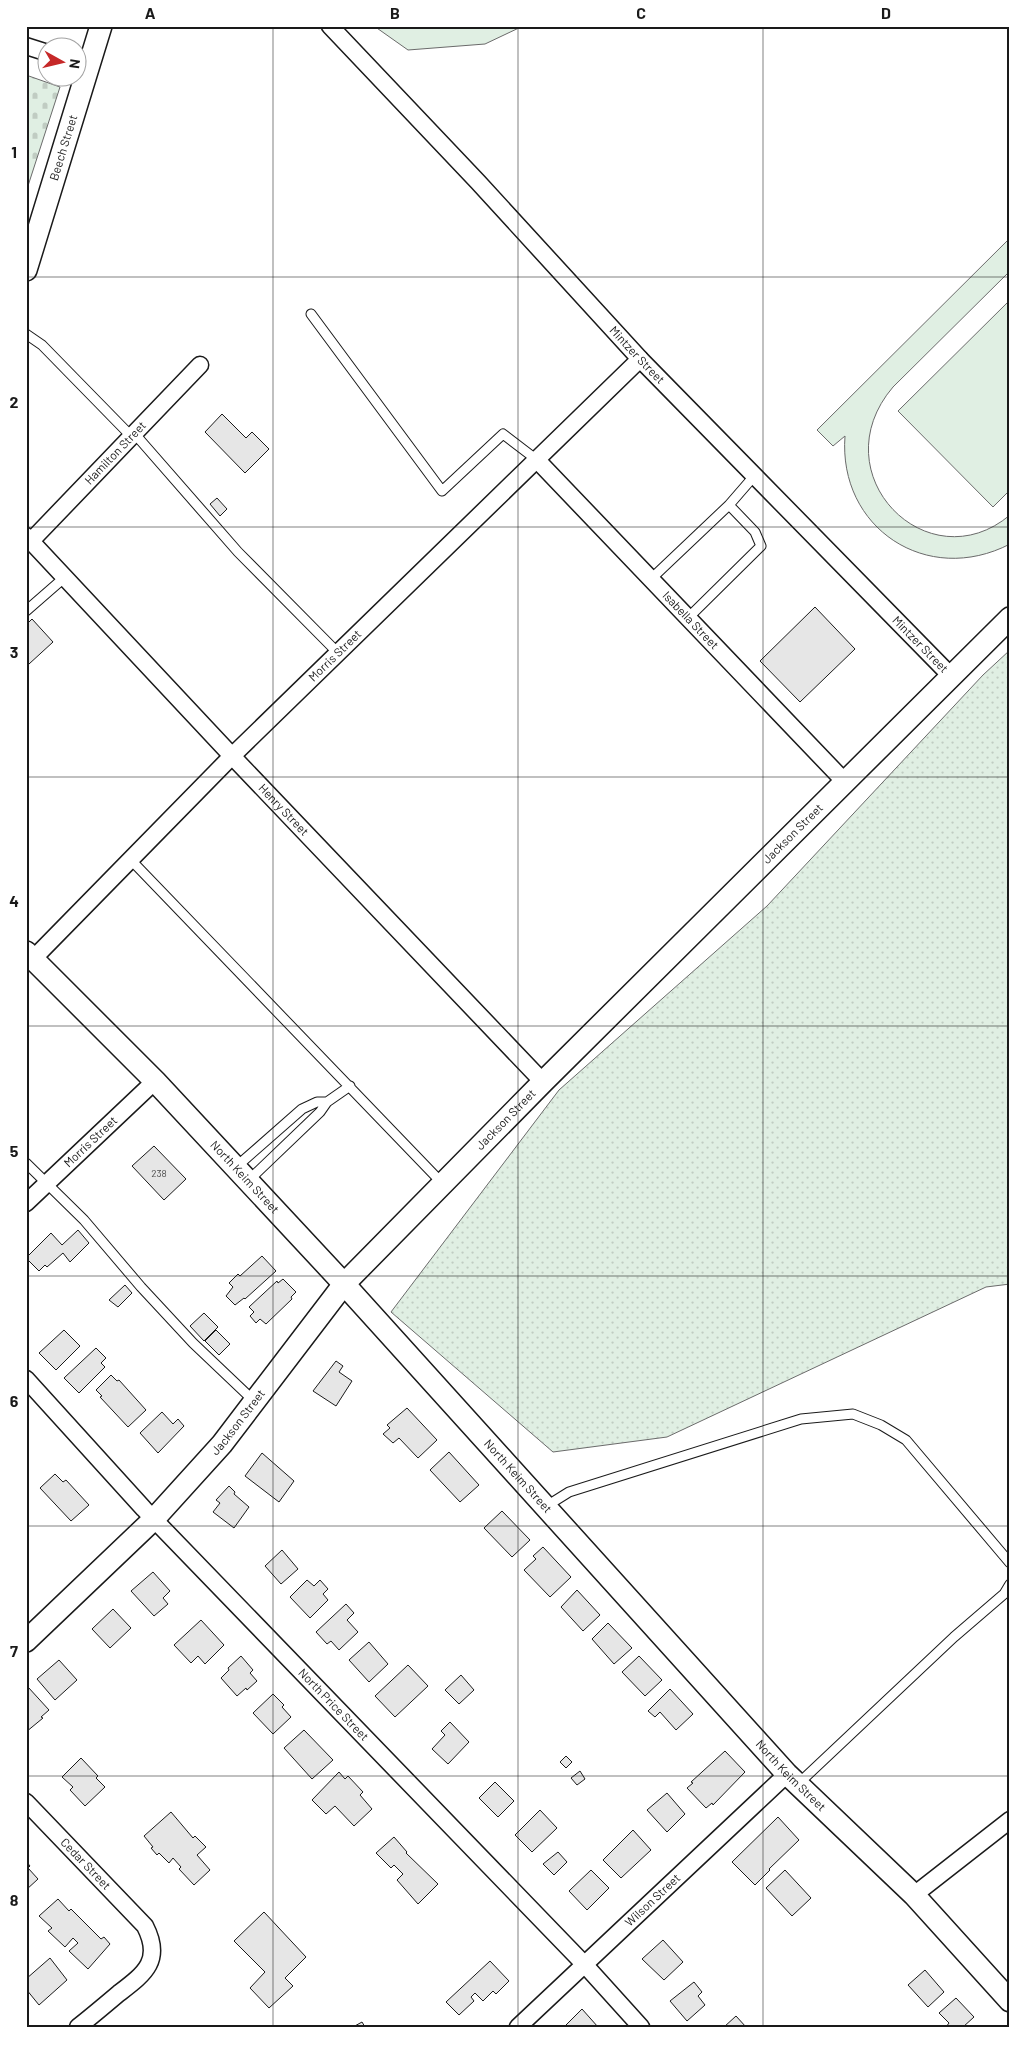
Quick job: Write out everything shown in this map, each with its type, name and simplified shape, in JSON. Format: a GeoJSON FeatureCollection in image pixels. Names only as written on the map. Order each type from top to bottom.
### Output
{"type":"FeatureCollection","features":[{"type":"Feature","properties":{"kind":"street","name":"Beech Street"},"geometry":{"type":"LineString","coordinates":[[88,54],[101,26]]}},
{"type":"Feature","properties":{"kind":"street","name":"Mintzer Street"},"geometry":{"type":"LineString","coordinates":[[330,26],[478,182],[640,359],[951,676]]}},
{"type":"Feature","properties":{"kind":"street"},"geometry":{"type":"LineString","coordinates":[[26,46],[38,50]]}},
{"type":"Feature","properties":{"kind":"street","name":"Beech Street"},"geometry":{"type":"LineString","coordinates":[[26,270],[77,88]]}},
{"type":"Feature","properties":{"kind":"street","name":"Morris Street"},"geometry":{"type":"LineString","coordinates":[[29,955],[130,859],[232,756],[640,359]]}},
{"type":"Feature","properties":{"kind":"street","name":"Hamilton Street"},"geometry":{"type":"LineString","coordinates":[[29,538],[133,435],[200,364]]}},
{"type":"Feature","properties":{"kind":"street","name":"Isabella Street"},"geometry":{"type":"LineString","coordinates":[[537,460],[845,782]]}},
{"type":"Feature","properties":{"kind":"street","name":"Henry Street"},"geometry":{"type":"LineString","coordinates":[[29,538],[232,756],[543,1082]]}},
{"type":"Feature","properties":{"kind":"street","name":"Jackson Street"},"geometry":{"type":"LineString","coordinates":[[26,1641],[154,1519],[222,1444],[344,1284],[543,1082],[1010,618]]}},
{"type":"Feature","properties":{"kind":"street","name":"North Keim Street"},"geometry":{"type":"LineString","coordinates":[[29,955],[155,1081],[344,1284],[793,1779],[914,1895],[1010,2001]]}},
{"type":"Feature","properties":{"kind":"street","name":"Morris Street"},"geometry":{"type":"LineString","coordinates":[[26,1203],[155,1081]]}},
{"type":"Feature","properties":{"kind":"street","name":"North Price Street"},"geometry":{"type":"LineString","coordinates":[[26,1380],[154,1519],[585,1965],[641,2027]]}},
{"type":"Feature","properties":{"kind":"street","name":"Wilson Street"},"geometry":{"type":"LineString","coordinates":[[518,2027],[793,1779]]}},
{"type":"Feature","properties":{"kind":"street","name":"Cedar Street"},"geometry":{"type":"LineString","coordinates":[[26,1802],[145,1926],[152,1942],[151,1960],[142,1976],[78,2027]]}},
{"type":"Feature","properties":{"kind":"street"},"geometry":{"type":"LineString","coordinates":[[914,1895],[1010,1820]]}},
{"type":"Feature","properties":{"kind":"lane"},"geometry":{"type":"LineString","coordinates":[[311,314],[442,491],[503,434],[537,460]]}},
{"type":"Feature","properties":{"kind":"lane"},"geometry":{"type":"LineString","coordinates":[[26,334],[42,345],[133,435],[238,552],[338,653]]}},
{"type":"Feature","properties":{"kind":"lane"},"geometry":{"type":"LineString","coordinates":[[651,580],[729,506],[755,475]]}},
{"type":"Feature","properties":{"kind":"lane"},"geometry":{"type":"LineString","coordinates":[[688,618],[761,546],[755,532],[729,506]]}},
{"type":"Feature","properties":{"kind":"lane"},"geometry":{"type":"LineString","coordinates":[[26,611],[65,577]]}},
{"type":"Feature","properties":{"kind":"lane"},"geometry":{"type":"LineString","coordinates":[[130,859],[442,1183]]}},
{"type":"Feature","properties":{"kind":"lane"},"geometry":{"type":"LineString","coordinates":[[241,1175],[320,1112],[327,1102],[350,1086]]}},
{"type":"Feature","properties":{"kind":"lane"},"geometry":{"type":"LineString","coordinates":[[241,1175],[302,1109],[317,1102],[327,1102]]}},
{"type":"Feature","properties":{"kind":"lane"},"geometry":{"type":"LineString","coordinates":[[26,1163],[84,1220],[193,1343],[255,1402]]}},
{"type":"Feature","properties":{"kind":"lane"},"geometry":{"type":"LineString","coordinates":[[545,1507],[569,1492],[763,1429],[801,1418],[853,1414],[882,1425],[906,1440],[1010,1563]]}},
{"type":"Feature","properties":{"kind":"lane"},"geometry":{"type":"LineString","coordinates":[[793,1779],[1004,1594],[1010,1584]]}},
{"type":"Feature","properties":{"kind":"green space"},"geometry":{"type":"Polygon","coordinates":[[[374,26],[523,26],[485,44],[408,50],[374,26]]]}},
{"type":"Feature","properties":{"kind":"green space"},"geometry":{"type":"Polygon","coordinates":[[[26,75],[38,79],[38,88],[60,88],[26,192],[26,75]]]}},
{"type":"Feature","properties":{"kind":"green space"},"geometry":{"type":"Polygon","coordinates":[[[1010,238],[1010,271],[893,387],[873,420],[869,453],[876,484],[893,509],[917,528],[947,536],[978,533],[1010,515],[1010,544],[979,555],[948,558],[919,553],[894,541],[872,522],[856,498],[847,469],[845,436],[833,446],[817,430],[1010,238]]]}},
{"type":"Feature","properties":{"kind":"green space"},"geometry":{"type":"Polygon","coordinates":[[[1010,300],[1010,490],[993,507],[898,411],[1010,300]]]}},
{"type":"Feature","properties":{"kind":"green space"},"geometry":{"type":"Polygon","coordinates":[[[1010,650],[1010,1284],[986,1287],[667,1437],[553,1452],[391,1312],[559,1090],[767,906],[983,675],[1010,650]]]}},
{"type":"Feature","properties":{"kind":"building"},"geometry":{"type":"Polygon","coordinates":[[[222,414],[246,438],[252,432],[269,449],[245,473],[205,432],[222,414]]]}},
{"type":"Feature","properties":{"kind":"building"},"geometry":{"type":"Polygon","coordinates":[[[217,498],[227,509],[220,516],[210,504],[217,498]]]}},
{"type":"Feature","properties":{"kind":"building"},"geometry":{"type":"Polygon","coordinates":[[[815,607],[855,649],[800,702],[760,661],[815,607]]]}},
{"type":"Feature","properties":{"kind":"building"},"geometry":{"type":"Polygon","coordinates":[[[32,619],[53,642],[29,664],[26,661],[26,625],[32,619]]]}},
{"type":"Feature","properties":{"kind":"building"},"geometry":{"type":"Polygon","coordinates":[[[154,1146],[186,1179],[164,1200],[132,1166],[154,1146]]]}},
{"type":"Feature","properties":{"kind":"building"},"geometry":{"type":"Polygon","coordinates":[[[78,1230],[89,1243],[70,1262],[63,1253],[47,1267],[45,1265],[39,1271],[26,1258],[51,1233],[62,1245],[78,1230]]]}},
{"type":"Feature","properties":{"kind":"building"},"geometry":{"type":"Polygon","coordinates":[[[262,1256],[276,1271],[245,1299],[235,1305],[226,1296],[233,1287],[229,1283],[238,1274],[240,1276],[262,1256]]]}},
{"type":"Feature","properties":{"kind":"building"},"geometry":{"type":"Polygon","coordinates":[[[283,1279],[296,1292],[291,1297],[292,1299],[266,1324],[260,1319],[256,1323],[250,1316],[254,1312],[249,1307],[277,1281],[278,1283],[283,1279]]]}},
{"type":"Feature","properties":{"kind":"building"},"geometry":{"type":"Polygon","coordinates":[[[125,1285],[132,1293],[118,1307],[109,1300],[125,1285]]]}},
{"type":"Feature","properties":{"kind":"building"},"geometry":{"type":"Polygon","coordinates":[[[204,1313],[218,1327],[204,1341],[190,1326],[204,1313]]]}},
{"type":"Feature","properties":{"kind":"building"},"geometry":{"type":"Polygon","coordinates":[[[64,1330],[80,1346],[56,1370],[39,1353],[64,1330]]]}},
{"type":"Feature","properties":{"kind":"building"},"geometry":{"type":"Polygon","coordinates":[[[216,1330],[230,1344],[219,1355],[205,1341],[216,1330]]]}},
{"type":"Feature","properties":{"kind":"building"},"geometry":{"type":"Polygon","coordinates":[[[96,1348],[106,1358],[101,1363],[105,1367],[79,1393],[64,1378],[96,1348]]]}},
{"type":"Feature","properties":{"kind":"building"},"geometry":{"type":"Polygon","coordinates":[[[336,1361],[343,1366],[339,1372],[352,1381],[336,1406],[313,1391],[336,1361]]]}},
{"type":"Feature","properties":{"kind":"building"},"geometry":{"type":"Polygon","coordinates":[[[111,1375],[117,1381],[119,1380],[146,1410],[128,1427],[100,1397],[102,1396],[96,1390],[111,1375]]]}},
{"type":"Feature","properties":{"kind":"building"},"geometry":{"type":"Polygon","coordinates":[[[407,1408],[437,1440],[418,1458],[399,1438],[393,1443],[383,1434],[390,1428],[387,1425],[407,1408]]]}},
{"type":"Feature","properties":{"kind":"building"},"geometry":{"type":"Polygon","coordinates":[[[162,1412],[173,1424],[178,1419],[184,1426],[158,1453],[140,1433],[162,1412]]]}},
{"type":"Feature","properties":{"kind":"building"},"geometry":{"type":"Polygon","coordinates":[[[449,1452],[479,1485],[460,1502],[430,1470],[449,1452]]]}},
{"type":"Feature","properties":{"kind":"building"},"geometry":{"type":"Polygon","coordinates":[[[262,1453],[294,1481],[279,1502],[245,1476],[262,1453]]]}},
{"type":"Feature","properties":{"kind":"building"},"geometry":{"type":"Polygon","coordinates":[[[55,1474],[63,1482],[66,1480],[89,1505],[71,1521],[40,1488],[55,1474]]]}},
{"type":"Feature","properties":{"kind":"building"},"geometry":{"type":"Polygon","coordinates":[[[229,1486],[235,1492],[234,1494],[249,1507],[234,1528],[213,1512],[220,1503],[216,1500],[229,1486]]]}},
{"type":"Feature","properties":{"kind":"building"},"geometry":{"type":"Polygon","coordinates":[[[502,1511],[530,1540],[512,1557],[484,1528],[502,1511]]]}},
{"type":"Feature","properties":{"kind":"building"},"geometry":{"type":"Polygon","coordinates":[[[543,1547],[571,1577],[550,1597],[524,1570],[536,1559],[533,1556],[543,1547]]]}},
{"type":"Feature","properties":{"kind":"building"},"geometry":{"type":"Polygon","coordinates":[[[282,1550],[298,1569],[281,1584],[265,1566],[282,1550]]]}},
{"type":"Feature","properties":{"kind":"building"},"geometry":{"type":"Polygon","coordinates":[[[153,1572],[170,1591],[163,1598],[168,1604],[154,1616],[131,1591],[153,1572]]]}},
{"type":"Feature","properties":{"kind":"building"},"geometry":{"type":"Polygon","coordinates":[[[307,1580],[314,1586],[320,1580],[328,1589],[323,1594],[328,1600],[310,1618],[290,1597],[307,1580]]]}},
{"type":"Feature","properties":{"kind":"building"},"geometry":{"type":"Polygon","coordinates":[[[577,1590],[600,1615],[583,1631],[561,1607],[577,1590]]]}},
{"type":"Feature","properties":{"kind":"building"},"geometry":{"type":"Polygon","coordinates":[[[346,1604],[354,1613],[347,1620],[358,1632],[339,1650],[331,1641],[327,1644],[316,1632],[346,1604]]]}},
{"type":"Feature","properties":{"kind":"building"},"geometry":{"type":"Polygon","coordinates":[[[113,1609],[131,1628],[110,1648],[92,1629],[113,1609]]]}},
{"type":"Feature","properties":{"kind":"building"},"geometry":{"type":"Polygon","coordinates":[[[201,1620],[224,1645],[205,1664],[198,1656],[191,1663],[174,1645],[201,1620]]]}},
{"type":"Feature","properties":{"kind":"building"},"geometry":{"type":"Polygon","coordinates":[[[608,1623],[632,1648],[614,1664],[592,1639],[608,1623]]]}},
{"type":"Feature","properties":{"kind":"building"},"geometry":{"type":"Polygon","coordinates":[[[369,1642],[388,1664],[369,1682],[349,1660],[369,1642]]]}},
{"type":"Feature","properties":{"kind":"building"},"geometry":{"type":"Polygon","coordinates":[[[241,1656],[253,1670],[250,1673],[257,1681],[237,1696],[221,1678],[229,1670],[228,1668],[241,1656]]]}},
{"type":"Feature","properties":{"kind":"building"},"geometry":{"type":"Polygon","coordinates":[[[639,1656],[662,1680],[645,1696],[622,1672],[639,1656]]]}},
{"type":"Feature","properties":{"kind":"building"},"geometry":{"type":"Polygon","coordinates":[[[59,1660],[77,1680],[55,1700],[37,1679],[59,1660]]]}},
{"type":"Feature","properties":{"kind":"building"},"geometry":{"type":"Polygon","coordinates":[[[408,1665],[428,1686],[395,1717],[375,1696],[408,1665]]]}},
{"type":"Feature","properties":{"kind":"building"},"geometry":{"type":"Polygon","coordinates":[[[461,1675],[474,1690],[459,1704],[445,1690],[461,1675]]]}},
{"type":"Feature","properties":{"kind":"building"},"geometry":{"type":"Polygon","coordinates":[[[28,1687],[49,1710],[41,1717],[43,1718],[26,1732],[28,1687]]]}},
{"type":"Feature","properties":{"kind":"building"},"geometry":{"type":"Polygon","coordinates":[[[670,1689],[693,1714],[676,1730],[660,1712],[655,1717],[648,1711],[670,1689]]]}},
{"type":"Feature","properties":{"kind":"building"},"geometry":{"type":"Polygon","coordinates":[[[273,1694],[284,1705],[282,1707],[291,1717],[273,1734],[253,1713],[273,1694]]]}},
{"type":"Feature","properties":{"kind":"building"},"geometry":{"type":"Polygon","coordinates":[[[450,1722],[469,1742],[448,1764],[432,1749],[445,1735],[441,1731],[450,1722]]]}},
{"type":"Feature","properties":{"kind":"building"},"geometry":{"type":"Polygon","coordinates":[[[304,1730],[333,1760],[312,1779],[284,1748],[304,1730]]]}},
{"type":"Feature","properties":{"kind":"building"},"geometry":{"type":"Polygon","coordinates":[[[725,1751],[745,1772],[713,1805],[712,1803],[706,1808],[687,1788],[693,1783],[691,1782],[725,1751]]]}},
{"type":"Feature","properties":{"kind":"building"},"geometry":{"type":"Polygon","coordinates":[[[566,1756],[572,1762],[566,1768],[560,1762],[566,1756]]]}},
{"type":"Feature","properties":{"kind":"building"},"geometry":{"type":"Polygon","coordinates":[[[81,1758],[98,1776],[96,1778],[105,1787],[85,1806],[70,1790],[73,1787],[62,1777],[81,1758]]]}},
{"type":"Feature","properties":{"kind":"building"},"geometry":{"type":"Polygon","coordinates":[[[580,1771],[585,1779],[577,1785],[571,1778],[580,1771]]]}},
{"type":"Feature","properties":{"kind":"building"},"geometry":{"type":"Polygon","coordinates":[[[339,1772],[345,1779],[348,1776],[363,1792],[360,1795],[372,1809],[354,1826],[335,1806],[326,1814],[312,1800],[339,1772]]]}},
{"type":"Feature","properties":{"kind":"building"},"geometry":{"type":"Polygon","coordinates":[[[495,1782],[514,1801],[498,1817],[479,1798],[495,1782]]]}},
{"type":"Feature","properties":{"kind":"building"},"geometry":{"type":"Polygon","coordinates":[[[667,1793],[685,1814],[667,1832],[647,1810],[667,1793]]]}},
{"type":"Feature","properties":{"kind":"building"},"geometry":{"type":"Polygon","coordinates":[[[540,1810],[557,1828],[532,1852],[515,1835],[540,1810]]]}},
{"type":"Feature","properties":{"kind":"building"},"geometry":{"type":"Polygon","coordinates":[[[171,1812],[193,1838],[195,1836],[206,1847],[197,1855],[210,1870],[194,1885],[179,1869],[181,1867],[173,1858],[169,1863],[159,1853],[157,1855],[144,1836],[171,1812]]]}},
{"type":"Feature","properties":{"kind":"building"},"geometry":{"type":"Polygon","coordinates":[[[778,1817],[799,1840],[755,1885],[732,1862],[778,1817]]]}},
{"type":"Feature","properties":{"kind":"building"},"geometry":{"type":"Polygon","coordinates":[[[633,1830],[651,1850],[621,1878],[603,1860],[633,1830]]]}},
{"type":"Feature","properties":{"kind":"building"},"geometry":{"type":"Polygon","coordinates":[[[394,1837],[406,1853],[438,1884],[418,1904],[397,1880],[403,1874],[394,1865],[391,1868],[376,1853],[394,1837]]]}},
{"type":"Feature","properties":{"kind":"building"},"geometry":{"type":"Polygon","coordinates":[[[558,1852],[567,1862],[554,1875],[543,1864],[558,1852]]]}},
{"type":"Feature","properties":{"kind":"building"},"geometry":{"type":"Polygon","coordinates":[[[26,1861],[30,1866],[28,1868],[38,1879],[26,1890],[26,1861]]]}},
{"type":"Feature","properties":{"kind":"building"},"geometry":{"type":"Polygon","coordinates":[[[591,1870],[609,1888],[587,1910],[569,1891],[591,1870]]]}},
{"type":"Feature","properties":{"kind":"building"},"geometry":{"type":"Polygon","coordinates":[[[785,1870],[811,1898],[792,1916],[766,1888],[785,1870]]]}},
{"type":"Feature","properties":{"kind":"building"},"geometry":{"type":"Polygon","coordinates":[[[58,1899],[69,1911],[71,1909],[101,1939],[104,1937],[110,1944],[88,1969],[69,1951],[78,1943],[73,1938],[65,1947],[48,1931],[52,1928],[39,1916],[58,1899]]]}},
{"type":"Feature","properties":{"kind":"building"},"geometry":{"type":"Polygon","coordinates":[[[264,1912],[306,1957],[285,1978],[293,1986],[269,2008],[250,1988],[265,1972],[234,1941],[264,1912]]]}},
{"type":"Feature","properties":{"kind":"building"},"geometry":{"type":"Polygon","coordinates":[[[663,1940],[683,1962],[664,1980],[642,1959],[663,1940]]]}},
{"type":"Feature","properties":{"kind":"building"},"geometry":{"type":"Polygon","coordinates":[[[50,1958],[67,1980],[39,2005],[26,1989],[26,1979],[50,1958]]]}},
{"type":"Feature","properties":{"kind":"building"},"geometry":{"type":"Polygon","coordinates":[[[490,1961],[509,1981],[496,1994],[493,1991],[483,2001],[475,1993],[471,1997],[474,2001],[459,2015],[446,2002],[490,1961]]]}},
{"type":"Feature","properties":{"kind":"building"},"geometry":{"type":"Polygon","coordinates":[[[925,1970],[944,1992],[928,2007],[908,1985],[925,1970]]]}},
{"type":"Feature","properties":{"kind":"building"},"geometry":{"type":"Polygon","coordinates":[[[694,1982],[702,1992],[698,1996],[705,2005],[687,2021],[670,2001],[694,1982]]]}},
{"type":"Feature","properties":{"kind":"building"},"geometry":{"type":"Polygon","coordinates":[[[956,1998],[974,2017],[963,2027],[946,2027],[949,2023],[939,2013],[956,1998]]]}},
{"type":"Feature","properties":{"kind":"building"},"geometry":{"type":"Polygon","coordinates":[[[582,2009],[598,2027],[564,2027],[582,2009]]]}},
{"type":"Feature","properties":{"kind":"building"},"geometry":{"type":"Polygon","coordinates":[[[736,2016],[746,2027],[724,2027],[736,2016]]]}},
{"type":"Feature","properties":{"kind":"building"},"geometry":{"type":"Polygon","coordinates":[[[362,2022],[365,2027],[353,2027],[362,2022]]]}}]}
